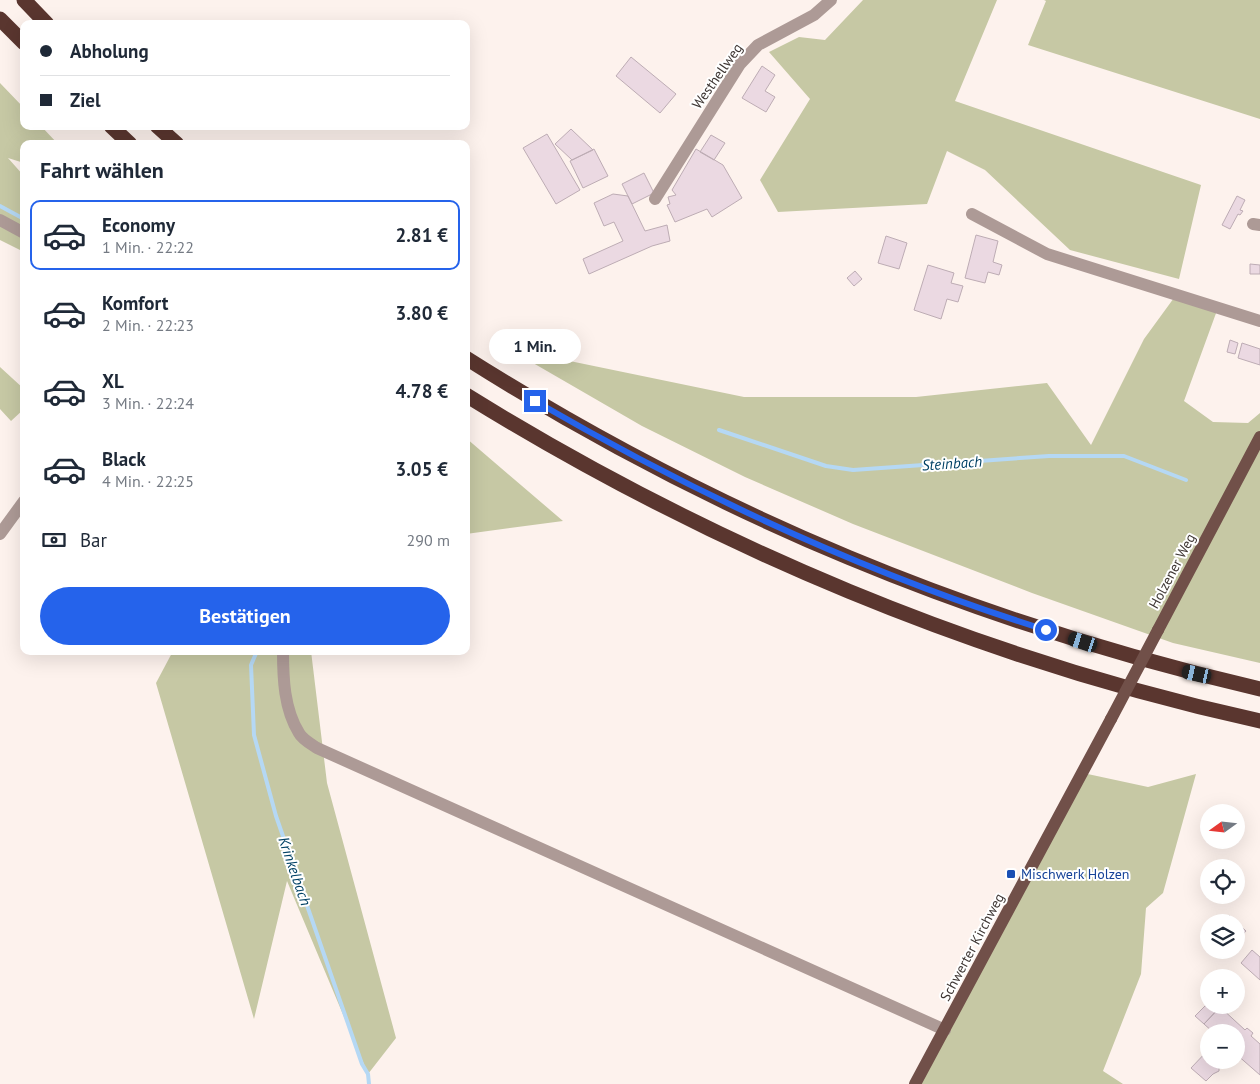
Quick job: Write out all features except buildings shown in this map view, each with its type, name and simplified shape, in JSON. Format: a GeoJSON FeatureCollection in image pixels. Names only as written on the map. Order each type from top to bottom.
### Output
{"type":"FeatureCollection","features":[{"type":"Feature","properties":{"kind":"highway"},"geometry":{"type":"LineString","coordinates":[[24,0],[43,20]]}},
{"type":"Feature","properties":{"kind":"highway"},"geometry":{"type":"LineString","coordinates":[[0,19],[20,39]]}},
{"type":"Feature","properties":{"kind":"highway"},"geometry":{"type":"LineString","coordinates":[[115,130],[126,140]]}},
{"type":"Feature","properties":{"kind":"highway"},"geometry":{"type":"LineString","coordinates":[[161,130],[173,140]]}},
{"type":"Feature","properties":{"kind":"highway"},"geometry":{"type":"LineString","coordinates":[[470,361],[528,397],[652,466],[792,534],[889,576],[991,613],[1101,648],[1182,671],[1260,689]]}},
{"type":"Feature","properties":{"kind":"highway"},"geometry":{"type":"LineString","coordinates":[[470,397],[630,490],[780,562],[881,604],[985,642],[1093,678],[1260,721]]}},
{"type":"Feature","properties":{"kind":"main road","name":"Holzener Weg"},"geometry":{"type":"LineString","coordinates":[[1111,719],[1260,436]]}},
{"type":"Feature","properties":{"kind":"main road","name":"Schwerter Kirchweg"},"geometry":{"type":"LineString","coordinates":[[916,1084],[1111,719]]}},
{"type":"Feature","properties":{"kind":"street","name":"Westhellweg"},"geometry":{"type":"LineString","coordinates":[[654,199],[740,64],[758,46],[814,16],[831,0]]}},
{"type":"Feature","properties":{"kind":"street"},"geometry":{"type":"LineString","coordinates":[[972,214],[1047,254],[1260,321]]}},
{"type":"Feature","properties":{"kind":"street"},"geometry":{"type":"LineString","coordinates":[[0,220],[20,231]]}},
{"type":"Feature","properties":{"kind":"street"},"geometry":{"type":"LineString","coordinates":[[0,534],[20,506]]}},
{"type":"Feature","properties":{"kind":"street"},"geometry":{"type":"LineString","coordinates":[[282,655],[283,681],[292,718],[300,734],[317,748],[945,1030]]}},
{"type":"Feature","properties":{"kind":"green space"},"geometry":{"type":"Polygon","coordinates":[[[863,0],[997,0],[955,101],[1201,185],[1179,279],[1070,250],[985,170],[947,151],[927,204],[778,212],[760,180],[810,99],[769,52],[799,37],[825,40],[863,0]]]}},
{"type":"Feature","properties":{"kind":"green space"},"geometry":{"type":"Polygon","coordinates":[[[1044,0],[1260,0],[1260,119],[1028,45],[1046,1],[1044,0]]]}},
{"type":"Feature","properties":{"kind":"green space"},"geometry":{"type":"Polygon","coordinates":[[[0,83],[20,104],[20,130],[45,130],[54,140],[20,140],[20,162],[8,158],[20,172],[20,250],[0,240],[0,83]]]}},
{"type":"Feature","properties":{"kind":"green space"},"geometry":{"type":"Polygon","coordinates":[[[1179,291],[1219,305],[1184,401],[1213,422],[1248,423],[1260,413],[1260,663],[1173,643],[1032,593],[853,524],[745,477],[642,426],[507,348],[744,397],[916,397],[1047,383],[1091,445],[1144,339],[1179,291]]]}},
{"type":"Feature","properties":{"kind":"green space"},"geometry":{"type":"Polygon","coordinates":[[[0,367],[20,385],[20,413],[11,421],[0,409],[0,367]]]}},
{"type":"Feature","properties":{"kind":"green space"},"geometry":{"type":"Polygon","coordinates":[[[470,441],[563,521],[470,533],[470,441]]]}},
{"type":"Feature","properties":{"kind":"green space"},"geometry":{"type":"Polygon","coordinates":[[[171,655],[311,655],[327,783],[396,1038],[368,1074],[287,881],[254,1019],[156,683],[171,655]]]}},
{"type":"Feature","properties":{"kind":"green space"},"geometry":{"type":"Polygon","coordinates":[[[1083,773],[1148,787],[1196,774],[1163,893],[1146,908],[1141,974],[1103,1071],[1123,1084],[915,1084],[1083,773]]]}},
{"type":"Feature","properties":{"kind":"waterway","name":"Steinbach"},"geometry":{"type":"LineString","coordinates":[[0,206],[20,217]]}},
{"type":"Feature","properties":{"kind":"waterway","name":"Steinbach"},"geometry":{"type":"LineString","coordinates":[[719,430],[826,466],[853,470],[1049,456],[1124,456],[1186,480]]}},
{"type":"Feature","properties":{"kind":"waterway","name":"Krinkelbach"},"geometry":{"type":"LineString","coordinates":[[255,655],[251,665],[254,735],[276,816],[362,1064],[368,1074],[369,1084]]}},
{"type":"Feature","properties":{"kind":"place","name":"Mischwerk Holzen"},"geometry":{"type":"Point","coordinates":[1011,874]}},
{"type":"Feature","properties":{"kind":"route"},"geometry":{"type":"LineString","coordinates":[[535,401],[643,462],[729,506],[889,576],[991,613],[1046,630]]}}]}
